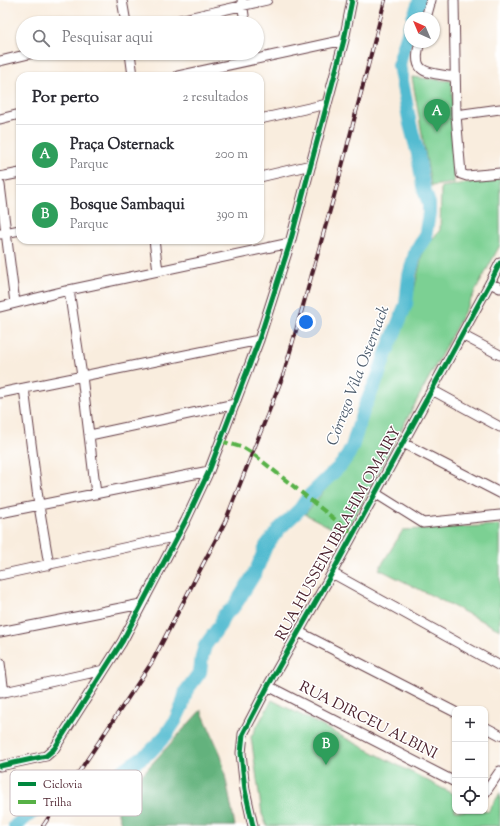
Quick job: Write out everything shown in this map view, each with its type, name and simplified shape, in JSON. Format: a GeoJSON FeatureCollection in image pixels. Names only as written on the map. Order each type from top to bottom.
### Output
{"type":"FeatureCollection","features":[{"type":"Feature","properties":{"kind":"street"},"geometry":{"type":"LineString","coordinates":[[122,0],[125,16]]}},
{"type":"Feature","properties":{"kind":"street"},"geometry":{"type":"LineString","coordinates":[[193,16],[243,3],[267,0]]}},
{"type":"Feature","properties":{"kind":"street"},"geometry":{"type":"LineString","coordinates":[[0,766],[46,756],[51,753],[122,642],[178,536],[209,471],[259,340],[290,243],[344,40],[352,0]]}},
{"type":"Feature","properties":{"kind":"street"},"geometry":{"type":"LineString","coordinates":[[428,12],[431,0]]}},
{"type":"Feature","properties":{"kind":"street"},"geometry":{"type":"LineString","coordinates":[[454,0],[456,115],[461,174],[467,176],[500,173]]}},
{"type":"Feature","properties":{"kind":"street"},"geometry":{"type":"LineString","coordinates":[[243,3],[244,16]]}},
{"type":"Feature","properties":{"kind":"street"},"geometry":{"type":"LineString","coordinates":[[264,54],[344,40]]}},
{"type":"Feature","properties":{"kind":"street"},"geometry":{"type":"LineString","coordinates":[[418,48],[416,58],[419,66],[425,71],[455,77]]}},
{"type":"Feature","properties":{"kind":"street"},"geometry":{"type":"LineString","coordinates":[[0,60],[16,57]]}},
{"type":"Feature","properties":{"kind":"street"},"geometry":{"type":"LineString","coordinates":[[131,60],[132,72]]}},
{"type":"Feature","properties":{"kind":"street"},"geometry":{"type":"LineString","coordinates":[[193,72],[239,60]]}},
{"type":"Feature","properties":{"kind":"street"},"geometry":{"type":"LineString","coordinates":[[264,118],[327,104]]}},
{"type":"Feature","properties":{"kind":"street"},"geometry":{"type":"LineString","coordinates":[[456,115],[500,109]]}},
{"type":"Feature","properties":{"kind":"street"},"geometry":{"type":"LineString","coordinates":[[0,119],[16,115]]}},
{"type":"Feature","properties":{"kind":"street"},"geometry":{"type":"LineString","coordinates":[[264,176],[311,165]]}},
{"type":"Feature","properties":{"kind":"street"},"geometry":{"type":"LineString","coordinates":[[0,177],[16,174]]}},
{"type":"Feature","properties":{"kind":"street"},"geometry":{"type":"LineString","coordinates":[[0,185],[3,234],[15,303]]}},
{"type":"Feature","properties":{"kind":"street"},"geometry":{"type":"LineString","coordinates":[[3,234],[16,231]]}},
{"type":"Feature","properties":{"kind":"street"},"geometry":{"type":"LineString","coordinates":[[0,307],[69,290],[290,243]]}},
{"type":"Feature","properties":{"kind":"street"},"geometry":{"type":"LineString","coordinates":[[155,244],[158,271]]}},
{"type":"Feature","properties":{"kind":"street","name":"RUA HUSSEIN IBRAHIM OMAIRY"},"geometry":{"type":"LineString","coordinates":[[253,826],[245,790],[241,753],[243,734],[500,263]]}},
{"type":"Feature","properties":{"kind":"street"},"geometry":{"type":"LineString","coordinates":[[490,283],[500,288]]}},
{"type":"Feature","properties":{"kind":"street"},"geometry":{"type":"LineString","coordinates":[[69,290],[90,435],[96,494]]}},
{"type":"Feature","properties":{"kind":"street"},"geometry":{"type":"LineString","coordinates":[[462,335],[500,355]]}},
{"type":"Feature","properties":{"kind":"street"},"geometry":{"type":"LineString","coordinates":[[0,393],[259,340]]}},
{"type":"Feature","properties":{"kind":"street"},"geometry":{"type":"LineString","coordinates":[[24,388],[39,506],[49,565]]}},
{"type":"Feature","properties":{"kind":"street"},"geometry":{"type":"LineString","coordinates":[[432,390],[500,427]]}},
{"type":"Feature","properties":{"kind":"street"},"geometry":{"type":"LineString","coordinates":[[90,435],[235,404]]}},
{"type":"Feature","properties":{"kind":"street"},"geometry":{"type":"LineString","coordinates":[[403,443],[500,493]]}},
{"type":"Feature","properties":{"kind":"street"},"geometry":{"type":"LineString","coordinates":[[0,513],[209,471]]}},
{"type":"Feature","properties":{"kind":"street"},"geometry":{"type":"LineString","coordinates":[[375,493],[423,523],[500,515]]}},
{"type":"Feature","properties":{"kind":"street"},"geometry":{"type":"LineString","coordinates":[[0,575],[178,536]]}},
{"type":"Feature","properties":{"kind":"street"},"geometry":{"type":"LineString","coordinates":[[332,572],[500,666]]}},
{"type":"Feature","properties":{"kind":"street"},"geometry":{"type":"LineString","coordinates":[[0,632],[141,604]]}},
{"type":"Feature","properties":{"kind":"street"},"geometry":{"type":"LineString","coordinates":[[299,632],[452,710]]}},
{"type":"Feature","properties":{"kind":"street"},"geometry":{"type":"LineString","coordinates":[[0,663],[2,693],[104,670]]}},
{"type":"Feature","properties":{"kind":"street","name":"RUA DIRCEU ALBINI"},"geometry":{"type":"LineString","coordinates":[[268,686],[452,780]]}},
{"type":"Feature","properties":{"kind":"street"},"geometry":{"type":"LineString","coordinates":[[488,729],[500,735]]}},
{"type":"Feature","properties":{"kind":"street"},"geometry":{"type":"LineString","coordinates":[[488,789],[500,771]]}},
{"type":"Feature","properties":{"kind":"green space"},"geometry":{"type":"Polygon","coordinates":[[[412,77],[452,81],[454,183],[431,186],[412,77]]]}},
{"type":"Feature","properties":{"kind":"green space"},"geometry":{"type":"Polygon","coordinates":[[[500,178],[500,245],[345,535],[305,514],[352,457],[370,406],[410,308],[423,250],[440,230],[441,187],[500,178]]]}},
{"type":"Feature","properties":{"kind":"green space"},"geometry":{"type":"Polygon","coordinates":[[[500,525],[500,630],[379,569],[403,530],[500,525]]]}},
{"type":"Feature","properties":{"kind":"green space"},"geometry":{"type":"Polygon","coordinates":[[[272,700],[452,793],[452,814],[488,814],[500,793],[500,826],[267,826],[262,814],[251,737],[272,700]]]}},
{"type":"Feature","properties":{"kind":"green space"},"geometry":{"type":"Polygon","coordinates":[[[201,710],[221,755],[235,826],[122,826],[119,816],[142,816],[142,774],[201,710]]]}},
{"type":"Feature","properties":{"kind":"waterway","name":"Córrego Vila Osternack"},"geometry":{"type":"LineString","coordinates":[[415,12],[420,0]]}},
{"type":"Feature","properties":{"kind":"waterway","name":"Córrego Vila Osternack"},"geometry":{"type":"LineString","coordinates":[[123,770],[150,752],[166,735],[182,706],[186,691],[200,672],[205,646],[220,625],[224,615],[232,609],[256,571],[266,546],[279,529],[300,509],[309,496],[341,465],[352,447],[364,408],[406,304],[409,276],[416,250],[425,238],[429,213],[429,204],[423,186],[418,154],[410,124],[399,65],[404,46]]}},
{"type":"Feature","properties":{"kind":"waterway","name":"Córrego Vila Osternack"},"geometry":{"type":"LineString","coordinates":[[15,826],[27,816]]}},
{"type":"Feature","properties":{"kind":"railway"},"geometry":{"type":"LineString","coordinates":[[80,770],[152,662],[225,522],[284,373],[338,182],[385,0]]}},
{"type":"Feature","properties":{"kind":"railway"},"geometry":{"type":"LineString","coordinates":[[43,826],[50,816]]}},
{"type":"Feature","properties":{"kind":"marked path"},"geometry":{"type":"LineString","coordinates":[[221,441],[244,448],[252,453],[353,534]]}},
{"type":"Feature","properties":{"kind":"cycle path"},"geometry":{"type":"LineString","coordinates":[[0,766],[46,756],[54,749],[122,642],[186,520],[209,471],[259,340],[290,243],[344,40],[352,0]]}},
{"type":"Feature","properties":{"kind":"cycle path"},"geometry":{"type":"LineString","coordinates":[[253,826],[245,790],[241,753],[243,734],[500,263]]}},
{"type":"Feature","properties":{"kind":"place","name":"Praça Osternack"},"geometry":{"type":"Point","coordinates":[437,132]}},
{"type":"Feature","properties":{"kind":"place","name":"Bosque Sambaqui"},"geometry":{"type":"Point","coordinates":[326,765]}}]}
